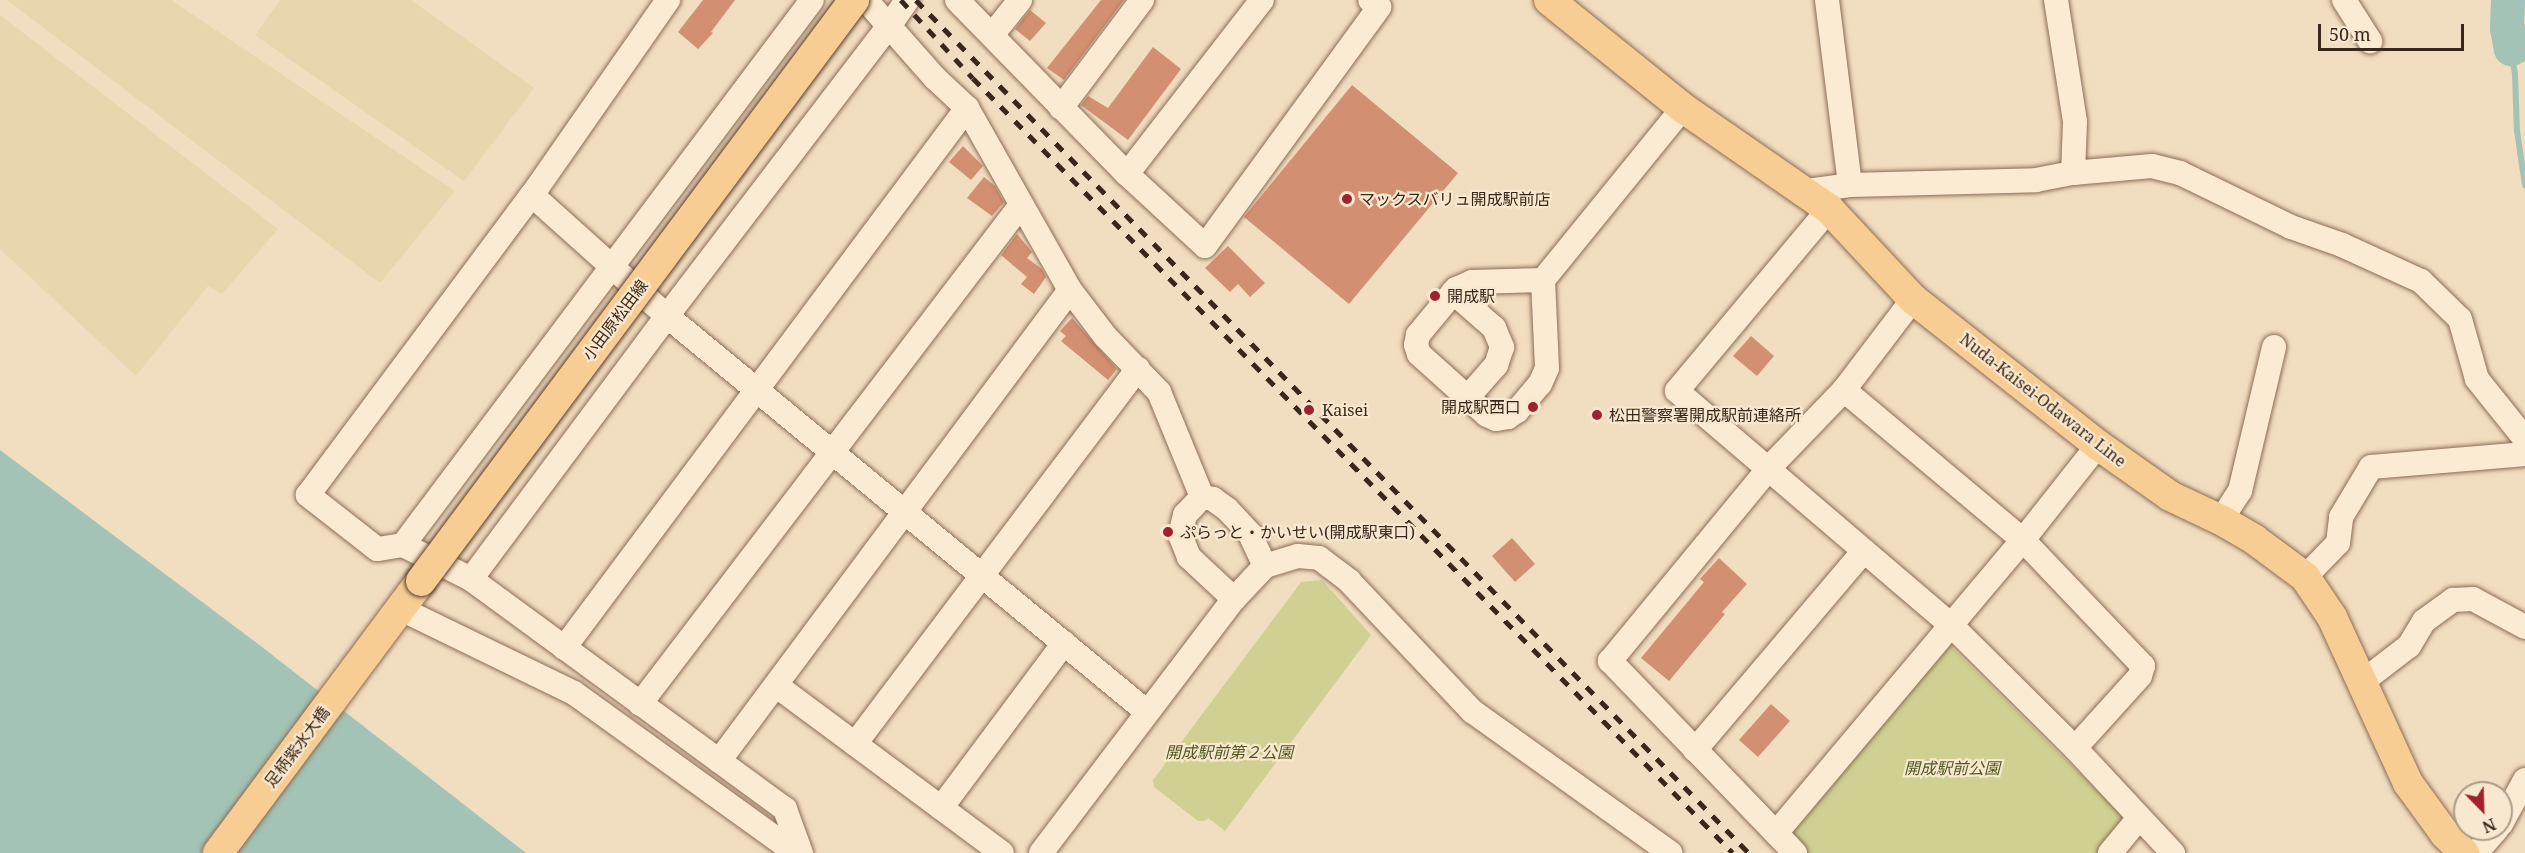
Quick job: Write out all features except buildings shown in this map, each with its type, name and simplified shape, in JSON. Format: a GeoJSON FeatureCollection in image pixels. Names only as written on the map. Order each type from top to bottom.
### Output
{"type":"FeatureCollection","features":[{"type":"Feature","properties":{"kind":"main road","name":"小田原松田線"},"geometry":{"type":"LineString","coordinates":[[377,641],[854,0]]}},
{"type":"Feature","properties":{"kind":"main road","name":"Nuda-Kaisei-Odawara Line"},"geometry":{"type":"LineString","coordinates":[[1549,0],[1683,108],[1818,200],[1913,299],[2098,445],[2170,496],[2221,520],[2255,540],[2305,577],[2332,617],[2408,783],[2445,834],[2464,853]]}},
{"type":"Feature","properties":{"kind":"main road","name":"足柄紫水大橋"},"geometry":{"type":"LineString","coordinates":[[218,853],[377,641]]}},
{"type":"Feature","properties":{"kind":"street"},"geometry":{"type":"LineString","coordinates":[[668,0],[532,195],[308,495],[377,549],[403,544],[471,579],[785,809],[801,853]]}},
{"type":"Feature","properties":{"kind":"street"},"geometry":{"type":"LineString","coordinates":[[403,544],[812,0]]}},
{"type":"Feature","properties":{"kind":"street"},"geometry":{"type":"LineString","coordinates":[[866,0],[936,78],[967,108],[1070,290],[1105,336],[1160,392],[1202,497]]}},
{"type":"Feature","properties":{"kind":"street"},"geometry":{"type":"LineString","coordinates":[[471,579],[666,316],[907,0]]}},
{"type":"Feature","properties":{"kind":"street"},"geometry":{"type":"LineString","coordinates":[[957,0],[1127,174],[1205,246],[1379,7],[1370,0]]}},
{"type":"Feature","properties":{"kind":"street"},"geometry":{"type":"LineString","coordinates":[[992,35],[1020,0]]}},
{"type":"Feature","properties":{"kind":"street"},"geometry":{"type":"LineString","coordinates":[[1061,108],[1142,0]]}},
{"type":"Feature","properties":{"kind":"street"},"geometry":{"type":"LineString","coordinates":[[1127,174],[1262,0]]}},
{"type":"Feature","properties":{"kind":"street"},"geometry":{"type":"LineString","coordinates":[[1827,0],[1850,185]]}},
{"type":"Feature","properties":{"kind":"street"},"geometry":{"type":"LineString","coordinates":[[2056,0],[2075,122],[2073,173]]}},
{"type":"Feature","properties":{"kind":"street"},"geometry":{"type":"LineString","coordinates":[[2344,0],[2370,41]]}},
{"type":"Feature","properties":{"kind":"street"},"geometry":{"type":"LineString","coordinates":[[564,648],[967,108]]}},
{"type":"Feature","properties":{"kind":"street"},"geometry":{"type":"LineString","coordinates":[[1543,280],[1472,282],[1453,292],[1418,335],[1416,345],[1419,354],[1487,415],[1496,419],[1508,417],[1517,411],[1540,384],[1547,368],[1543,280],[1683,108]]}},
{"type":"Feature","properties":{"kind":"street"},"geometry":{"type":"LineString","coordinates":[[2173,853],[2075,748],[1951,625],[1677,391],[1818,200],[1850,185],[2036,180],[2073,173],[2152,166],[2180,173],[2291,228],[2342,245],[2421,281],[2460,319],[2477,379],[2525,439]]}},
{"type":"Feature","properties":{"kind":"street"},"geometry":{"type":"LineString","coordinates":[[532,195],[666,316],[832,450],[1147,712]]}},
{"type":"Feature","properties":{"kind":"street"},"geometry":{"type":"LineString","coordinates":[[640,704],[1021,205]]}},
{"type":"Feature","properties":{"kind":"street"},"geometry":{"type":"LineString","coordinates":[[719,761],[1070,290]]}},
{"type":"Feature","properties":{"kind":"street"},"geometry":{"type":"LineString","coordinates":[[1453,292],[1494,328],[1502,347],[1496,365],[1467,398]]}},
{"type":"Feature","properties":{"kind":"street"},"geometry":{"type":"LineString","coordinates":[[1795,853],[1610,662],[1768,469],[1844,390],[1913,299]]}},
{"type":"Feature","properties":{"kind":"street"},"geometry":{"type":"LineString","coordinates":[[2221,520],[2240,491],[2274,347]]}},
{"type":"Feature","properties":{"kind":"street"},"geometry":{"type":"LineString","coordinates":[[855,744],[1138,369]]}},
{"type":"Feature","properties":{"kind":"street"},"geometry":{"type":"LineString","coordinates":[[1844,390],[2023,540],[2143,666],[2140,676],[2075,748]]}},
{"type":"Feature","properties":{"kind":"street"},"geometry":{"type":"LineString","coordinates":[[1776,834],[2023,540],[2098,445]]}},
{"type":"Feature","properties":{"kind":"street"},"geometry":{"type":"LineString","coordinates":[[2305,577],[2338,543],[2341,517],[2371,466],[2525,454]]}},
{"type":"Feature","properties":{"kind":"street"},"geometry":{"type":"LineString","coordinates":[[1202,497],[1213,499],[1227,509],[1250,534],[1265,566]]}},
{"type":"Feature","properties":{"kind":"street"},"geometry":{"type":"LineString","coordinates":[[1202,497],[1185,514],[1179,535],[1189,557],[1234,599]]}},
{"type":"Feature","properties":{"kind":"street"},"geometry":{"type":"LineString","coordinates":[[1695,750],[1864,550]]}},
{"type":"Feature","properties":{"kind":"street"},"geometry":{"type":"LineString","coordinates":[[1041,853],[1234,599],[1265,566],[1298,556],[1319,558],[1349,581],[1472,711],[1670,853]]}},
{"type":"Feature","properties":{"kind":"street"},"geometry":{"type":"LineString","coordinates":[[2362,682],[2404,650],[2424,621],[2454,600],[2473,600],[2525,627]]}},
{"type":"Feature","properties":{"kind":"street"},"geometry":{"type":"LineString","coordinates":[[401,609],[574,693],[796,853]]}},
{"type":"Feature","properties":{"kind":"street"},"geometry":{"type":"LineString","coordinates":[[941,808],[1064,643]]}},
{"type":"Feature","properties":{"kind":"street"},"geometry":{"type":"LineString","coordinates":[[777,686],[1002,853]]}},
{"type":"Feature","properties":{"kind":"street"},"geometry":{"type":"LineString","coordinates":[[2513,802],[2525,780]]}},
{"type":"Feature","properties":{"kind":"street"},"geometry":{"type":"LineString","coordinates":[[2110,853],[2139,819]]}},
{"type":"Feature","properties":{"kind":"street"},"geometry":{"type":"LineString","coordinates":[[2476,853],[2486,841]]}},
{"type":"Feature","properties":{"kind":"shaded area"},"geometry":{"type":"Polygon","coordinates":[[[7,0],[171,0],[455,191],[380,283],[7,0]]]}},
{"type":"Feature","properties":{"kind":"shaded area"},"geometry":{"type":"Polygon","coordinates":[[[280,0],[411,0],[534,88],[464,181],[255,35],[280,0]]]}},
{"type":"Feature","properties":{"kind":"shaded area"},"geometry":{"type":"Polygon","coordinates":[[[0,15],[278,229],[222,294],[208,286],[136,376],[0,249],[0,15]]]}},
{"type":"Feature","properties":{"kind":"shaded area"},"geometry":{"type":"Polygon","coordinates":[[[0,450],[262,647],[526,853],[0,853],[0,450]]]}},
{"type":"Feature","properties":{"kind":"green space","name":"開成駅前第２公園"},"geometry":{"type":"Polygon","coordinates":[[[1322,580],[1371,635],[1225,831],[1208,818],[1198,821],[1154,787],[1153,780],[1301,582],[1322,580]]]}},
{"type":"Feature","properties":{"kind":"green space","name":"開成駅前公園"},"geometry":{"type":"Polygon","coordinates":[[[1945,641],[2126,819],[2098,853],[1801,853],[1784,836],[1945,641]]]}},
{"type":"Feature","properties":{"kind":"waterway"},"geometry":{"type":"LineString","coordinates":[[2508,0],[2507,29],[2511,49],[2525,42]]}},
{"type":"Feature","properties":{"kind":"waterway"},"geometry":{"type":"LineString","coordinates":[[2511,49],[2515,75],[2517,131],[2525,185]]}},
{"type":"Feature","properties":{"kind":"railway"},"geometry":{"type":"LineString","coordinates":[[901,0],[973,78],[1733,853]]}},
{"type":"Feature","properties":{"kind":"railway"},"geometry":{"type":"LineString","coordinates":[[916,0],[1749,853]]}},
{"type":"Feature","properties":{"kind":"place","name":"マックスバリュ開成駅前店"},"geometry":{"type":"Point","coordinates":[1347,199]}},
{"type":"Feature","properties":{"kind":"place","name":"開成駅"},"geometry":{"type":"Point","coordinates":[1435,296]}},
{"type":"Feature","properties":{"kind":"place","name":"開成駅西口"},"geometry":{"type":"Point","coordinates":[1533,407]}},
{"type":"Feature","properties":{"kind":"place","name":"Kaisei"},"geometry":{"type":"Point","coordinates":[1309,410]}},
{"type":"Feature","properties":{"kind":"place","name":"松田警察署開成駅前連絡所"},"geometry":{"type":"Point","coordinates":[1597,415]}},
{"type":"Feature","properties":{"kind":"place","name":"ぷらっと・かいせい(開成駅東口)"},"geometry":{"type":"Point","coordinates":[1168,532]}}]}
